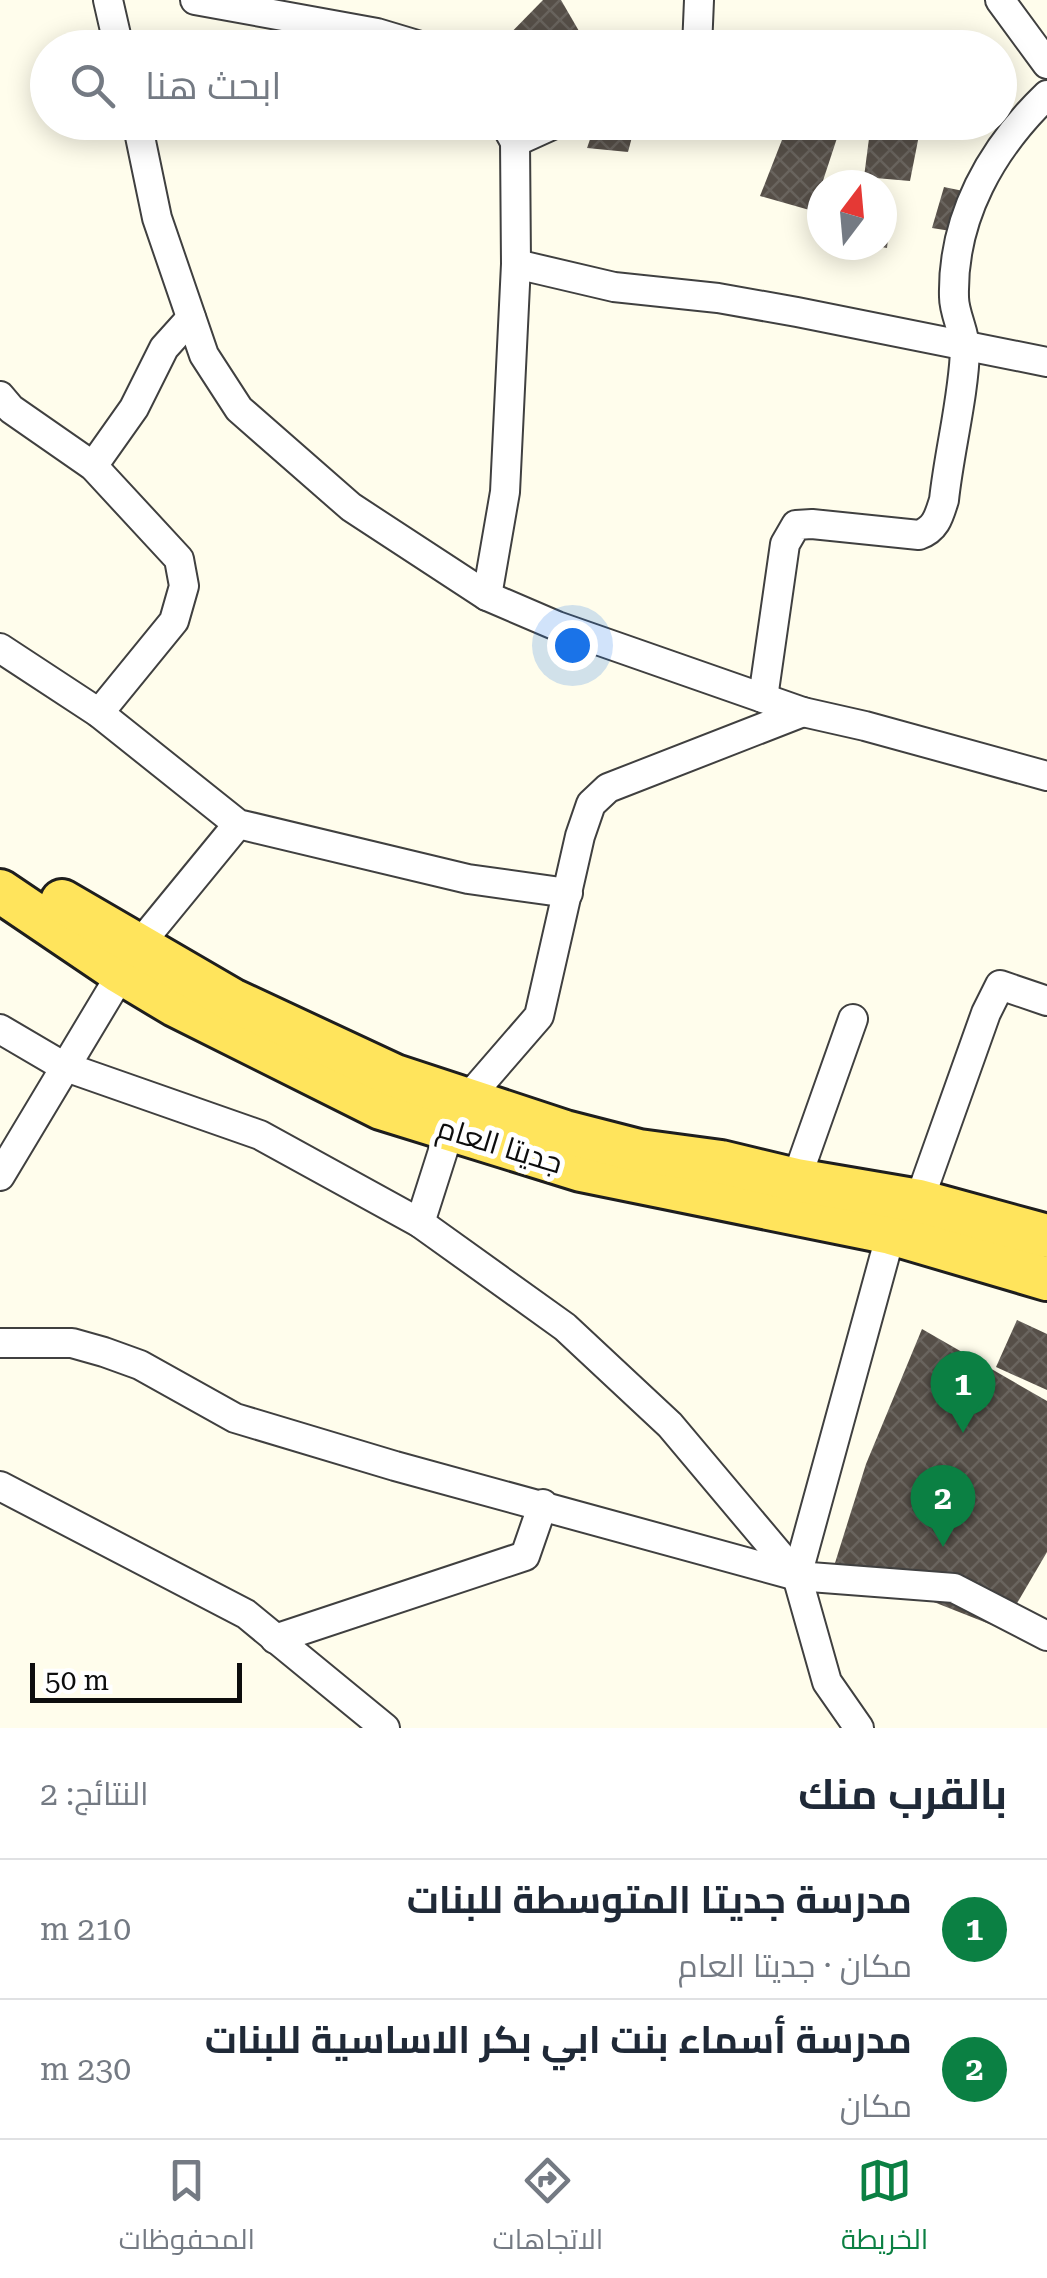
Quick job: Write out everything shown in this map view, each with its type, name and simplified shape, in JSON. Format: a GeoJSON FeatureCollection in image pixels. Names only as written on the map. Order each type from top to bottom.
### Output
{"type":"FeatureCollection","features":[{"type":"Feature","properties":{"kind":"main road","name":"جديتا العام"},"geometry":{"type":"LineString","coordinates":[[0,864],[129,959]]}},
{"type":"Feature","properties":{"kind":"main road","name":"جديتا العام"},"geometry":{"type":"LineString","coordinates":[[0,891],[129,959],[232,1000],[395,1076],[459,1113],[565,1132],[639,1151],[718,1180],[1047,1279]]}},
{"type":"Feature","properties":{"kind":"main road","name":"جديتا العام"},"geometry":{"type":"LineString","coordinates":[[718,1180],[796,1180],[919,1202],[1047,1236]]}},
{"type":"Feature","properties":{"kind":"street"},"geometry":{"type":"LineString","coordinates":[[108,0],[116,30]]}},
{"type":"Feature","properties":{"kind":"street"},"geometry":{"type":"LineString","coordinates":[[195,0],[355,30]]}},
{"type":"Feature","properties":{"kind":"street"},"geometry":{"type":"LineString","coordinates":[[698,30],[699,0]]}},
{"type":"Feature","properties":{"kind":"street"},"geometry":{"type":"LineString","coordinates":[[1000,0],[1047,64]]}},
{"type":"Feature","properties":{"kind":"street"},"geometry":{"type":"LineString","coordinates":[[1017,127],[1047,95]]}},
{"type":"Feature","properties":{"kind":"street"},"geometry":{"type":"LineString","coordinates":[[141,140],[157,218],[204,356],[238,408],[351,507],[487,596],[656,663],[803,712],[1047,776]]}},
{"type":"Feature","properties":{"kind":"street"},"geometry":{"type":"LineString","coordinates":[[487,596],[505,492],[516,264],[510,140]]}},
{"type":"Feature","properties":{"kind":"street"},"geometry":{"type":"LineString","coordinates":[[763,698],[785,544],[796,525],[919,535],[938,520],[965,346],[954,298],[960,244],[974,194],[1005,140]]}},
{"type":"Feature","properties":{"kind":"street"},"geometry":{"type":"LineString","coordinates":[[516,264],[614,288],[734,301],[1047,362]]}},
{"type":"Feature","properties":{"kind":"street"},"geometry":{"type":"LineString","coordinates":[[93,466],[134,408],[164,348],[190,318]]}},
{"type":"Feature","properties":{"kind":"street"},"geometry":{"type":"LineString","coordinates":[[0,396],[11,409],[93,466],[179,559],[184,586],[174,620],[99,713]]}},
{"type":"Feature","properties":{"kind":"street"},"geometry":{"type":"LineString","coordinates":[[0,648],[99,713],[238,824],[468,879],[568,893]]}},
{"type":"Feature","properties":{"kind":"street"},"geometry":{"type":"LineString","coordinates":[[420,1223],[459,1113],[539,1016],[591,804],[608,788],[803,712]]}},
{"type":"Feature","properties":{"kind":"street"},"geometry":{"type":"LineString","coordinates":[[0,1176],[129,959],[238,824]]}},
{"type":"Feature","properties":{"kind":"street"},"geometry":{"type":"LineString","coordinates":[[919,1202],[986,1013],[1000,985],[1047,1001]]}},
{"type":"Feature","properties":{"kind":"street"},"geometry":{"type":"LineString","coordinates":[[796,1180],[854,1019]]}},
{"type":"Feature","properties":{"kind":"street"},"geometry":{"type":"LineString","coordinates":[[0,1029],[63,1066],[260,1135],[420,1223],[565,1327],[670,1425],[796,1576],[827,1682],[859,1728]]}},
{"type":"Feature","properties":{"kind":"street"},"geometry":{"type":"LineString","coordinates":[[796,1576],[891,1232]]}},
{"type":"Feature","properties":{"kind":"street"},"geometry":{"type":"LineString","coordinates":[[0,1343],[72,1343],[104,1352],[140,1365],[235,1418],[796,1576],[954,1588],[1047,1636]]}},
{"type":"Feature","properties":{"kind":"street"},"geometry":{"type":"LineString","coordinates":[[0,1486],[246,1614],[384,1728]]}},
{"type":"Feature","properties":{"kind":"street"},"geometry":{"type":"LineString","coordinates":[[275,1639],[525,1556],[543,1504]]}},
{"type":"Feature","properties":{"kind":"building"},"geometry":{"type":"Polygon","coordinates":[[[543,0],[561,0],[578,30],[514,30],[543,0]]]}},
{"type":"Feature","properties":{"kind":"building"},"geometry":{"type":"Polygon","coordinates":[[[590,140],[631,140],[628,152],[587,148],[590,140]]]}},
{"type":"Feature","properties":{"kind":"building"},"geometry":{"type":"Polygon","coordinates":[[[782,140],[836,140],[826,170],[807,170],[807,209],[760,196],[782,140]]]}},
{"type":"Feature","properties":{"kind":"building"},"geometry":{"type":"Polygon","coordinates":[[[869,140],[918,140],[910,181],[897,180],[897,170],[865,170],[869,140]]]}},
{"type":"Feature","properties":{"kind":"building"},"geometry":{"type":"Polygon","coordinates":[[[944,187],[968,192],[957,232],[932,228],[944,187]]]}},
{"type":"Feature","properties":{"kind":"building"},"geometry":{"type":"Polygon","coordinates":[[[1017,1320],[1047,1334],[1047,1390],[996,1367],[1017,1320]]]}},
{"type":"Feature","properties":{"kind":"building"},"geometry":{"type":"Polygon","coordinates":[[[922,1329],[1047,1401],[1047,1552],[1002,1629],[835,1563],[866,1464],[922,1329]]]}},
{"type":"Feature","properties":{"kind":"place","name":"مدرسة جديتا المتوسطة للبنات"},"geometry":{"type":"Point","coordinates":[963,1433]}},
{"type":"Feature","properties":{"kind":"place","name":"مدرسة أسماء بنت ابي بكر الاساسية للبنات"},"geometry":{"type":"Point","coordinates":[943,1547]}}]}
